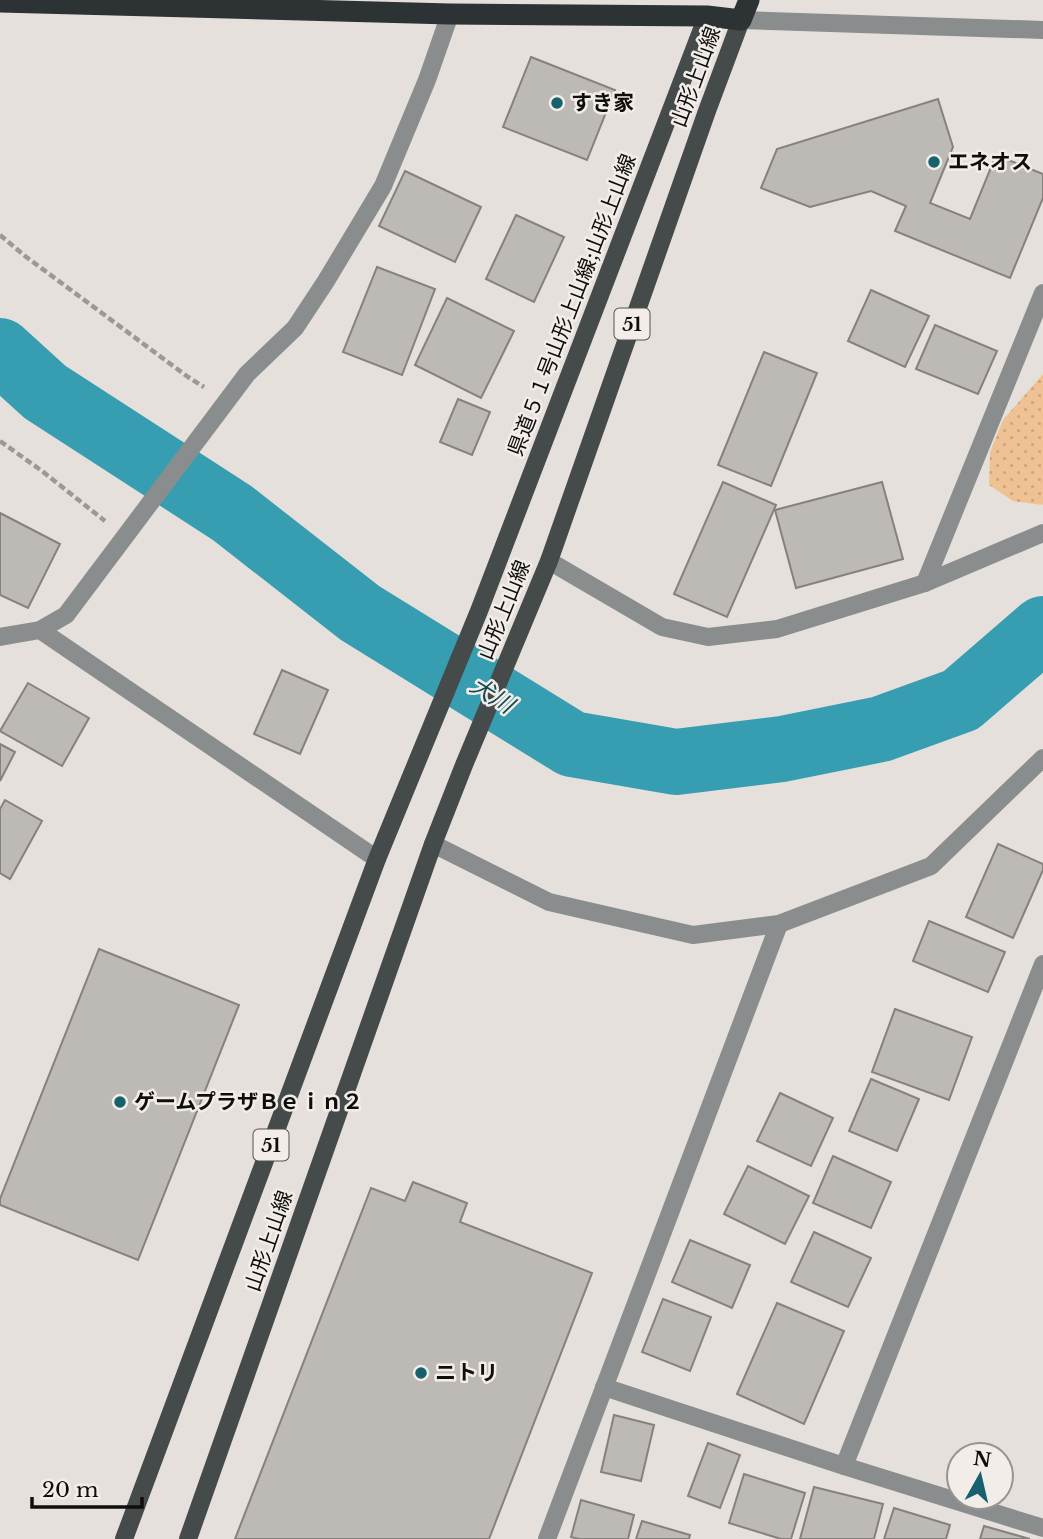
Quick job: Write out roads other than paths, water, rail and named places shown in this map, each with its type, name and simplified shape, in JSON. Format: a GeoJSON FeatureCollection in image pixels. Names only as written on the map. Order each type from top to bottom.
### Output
{"type":"FeatureCollection","features":[{"type":"Feature","properties":{"kind":"highway"},"geometry":{"type":"LineString","coordinates":[[0,2],[325,5],[450,14],[710,8],[745,10]]}},
{"type":"Feature","properties":{"kind":"main road","name":"県道５１号山形上山線;山形上山線"},"geometry":{"type":"LineString","coordinates":[[479,611],[710,8]]}},
{"type":"Feature","properties":{"kind":"main road","name":"山形上山線"},"geometry":{"type":"LineString","coordinates":[[188,1539],[433,844],[549,561],[745,10]]}},
{"type":"Feature","properties":{"kind":"main road","name":"山形上山線"},"geometry":{"type":"LineString","coordinates":[[124,1539],[377,859],[479,611]]}},
{"type":"Feature","properties":{"kind":"street","name":"山形上山線"},"geometry":{"type":"LineString","coordinates":[[745,10],[1043,30]]}},
{"type":"Feature","properties":{"kind":"street"},"geometry":{"type":"LineString","coordinates":[[0,637],[40,629],[66,615],[247,374],[295,328],[327,281],[383,186],[428,80],[450,14]]}},
{"type":"Feature","properties":{"kind":"street"},"geometry":{"type":"LineString","coordinates":[[925,583],[1043,293]]}},
{"type":"Feature","properties":{"kind":"street"},"geometry":{"type":"LineString","coordinates":[[549,561],[662,626],[708,637],[777,629],[925,583],[1043,533]]}},
{"type":"Feature","properties":{"kind":"street"},"geometry":{"type":"LineString","coordinates":[[40,629],[377,859]]}},
{"type":"Feature","properties":{"kind":"street"},"geometry":{"type":"LineString","coordinates":[[433,844],[549,902],[693,935],[779,924],[931,866],[1043,758]]}},
{"type":"Feature","properties":{"kind":"street"},"geometry":{"type":"LineString","coordinates":[[547,1539],[779,924]]}},
{"type":"Feature","properties":{"kind":"street"},"geometry":{"type":"LineString","coordinates":[[844,1466],[1043,964]]}},
{"type":"Feature","properties":{"kind":"street"},"geometry":{"type":"LineString","coordinates":[[604,1387],[1043,1528]]}},
{"type":"Feature","properties":{"kind":"waterway","name":"犬川"},"geometry":{"type":"LineString","coordinates":[[0,351],[45,392],[232,513],[360,613],[572,744],[676,762],[782,749],[881,729],[961,700],[1043,629]]}},
{"type":"Feature","properties":{"kind":"place","name":"すき家"},"geometry":{"type":"Point","coordinates":[557,103]}},
{"type":"Feature","properties":{"kind":"place","name":"エネオス"},"geometry":{"type":"Point","coordinates":[934,162]}},
{"type":"Feature","properties":{"kind":"place","name":"ゲームプラザＢｅｉｎ２"},"geometry":{"type":"Point","coordinates":[120,1102]}},
{"type":"Feature","properties":{"kind":"place","name":"ニトリ"},"geometry":{"type":"Point","coordinates":[421,1373]}}]}
